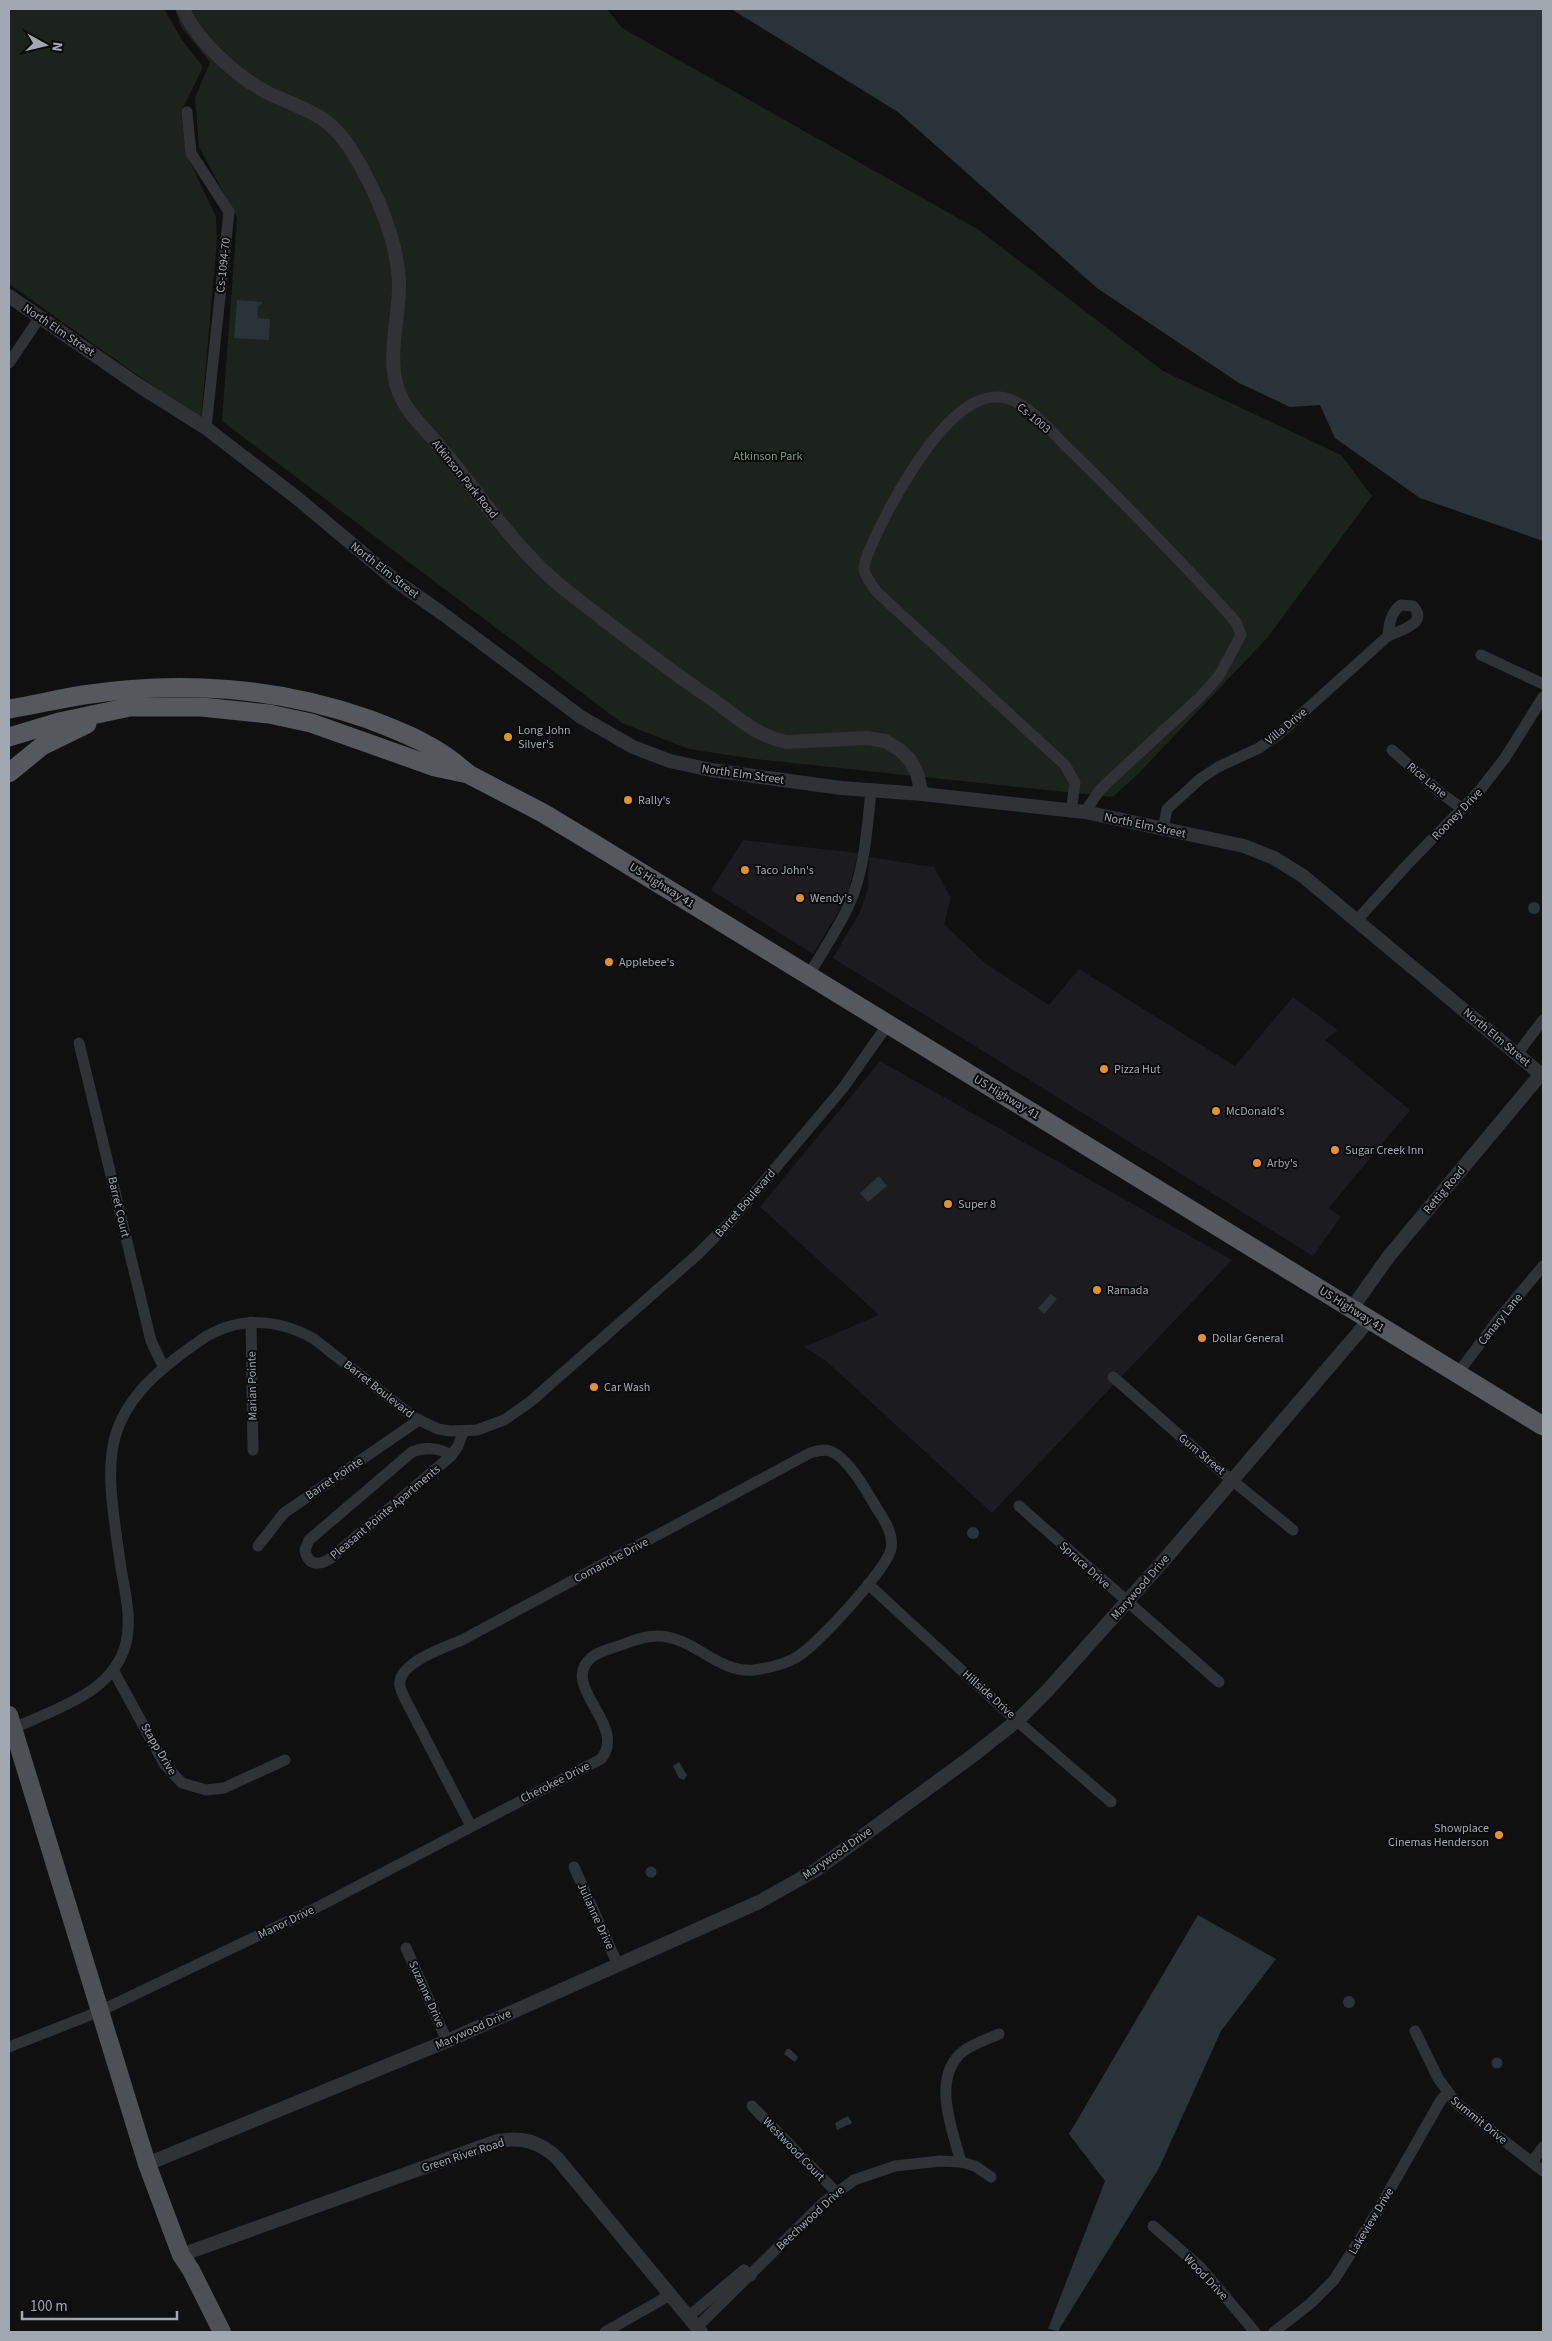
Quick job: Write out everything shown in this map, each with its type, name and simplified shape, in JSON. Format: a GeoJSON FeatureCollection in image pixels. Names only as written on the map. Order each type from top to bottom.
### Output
{"type":"FeatureCollection","features":[{"type":"Feature","properties":{"kind":"highway"},"geometry":{"type":"LineString","coordinates":[[9,709],[83,695],[120,691],[196,686],[249,691],[307,700],[336,708],[415,737],[436,748],[468,774]]}},
{"type":"Feature","properties":{"kind":"highway"},"geometry":{"type":"LineString","coordinates":[[9,717],[41,704]]}},
{"type":"Feature","properties":{"kind":"highway"},"geometry":{"type":"LineString","coordinates":[[9,737],[59,722],[130,707],[201,707],[269,714],[311,723],[436,767],[468,774]]}},
{"type":"Feature","properties":{"kind":"highway"},"geometry":{"type":"LineString","coordinates":[[9,773],[42,746],[62,734],[130,707]]}},
{"type":"Feature","properties":{"kind":"highway","name":"US Highway 41"},"geometry":{"type":"LineString","coordinates":[[468,774],[544,813],[1543,1426]]}},
{"type":"Feature","properties":{"kind":"main road"},"geometry":{"type":"LineString","coordinates":[[10,1724],[98,2012],[147,2164],[181,2255],[191,2270],[222,2332]]}},
{"type":"Feature","properties":{"kind":"street","name":"Atkinson Park Road"},"geometry":{"type":"LineString","coordinates":[[183,9],[200,36],[233,70],[268,93],[308,109],[325,119],[351,150],[386,221],[397,254],[399,290],[394,366],[400,395],[410,412],[526,553],[559,585],[669,670],[752,729],[774,740],[787,742],[867,738],[885,741],[900,750],[910,760],[922,794]]}},
{"type":"Feature","properties":{"kind":"street","name":"Cs-1094-70"},"geometry":{"type":"LineString","coordinates":[[187,112],[191,153],[228,212],[206,428]]}},
{"type":"Feature","properties":{"kind":"street","name":"North Elm Street"},"geometry":{"type":"LineString","coordinates":[[9,296],[138,385],[206,428],[297,498],[396,581],[443,614],[533,683],[615,739],[652,755],[690,767],[871,790],[922,794],[1071,812],[1086,812],[1260,852],[1303,876],[1542,1075]]}},
{"type":"Feature","properties":{"kind":"street"},"geometry":{"type":"LineString","coordinates":[[9,364],[40,317]]}},
{"type":"Feature","properties":{"kind":"street","name":"Cs-1003"},"geometry":{"type":"LineString","coordinates":[[1071,812],[1075,783],[1065,765],[877,592],[869,581],[864,569],[872,545],[885,518],[918,460],[960,413],[975,402],[992,397],[1014,402],[1040,421],[1174,555],[1236,622],[1242,635],[1219,676],[1200,697],[1099,790],[1086,812]]}},
{"type":"Feature","properties":{"kind":"street","name":"Villa Drive"},"geometry":{"type":"LineString","coordinates":[[1163,829],[1167,809],[1200,779],[1218,767],[1259,748],[1278,735],[1388,636]]}},
{"type":"Feature","properties":{"kind":"street"},"geometry":{"type":"LineString","coordinates":[[1480,655],[1543,684]]}},
{"type":"Feature","properties":{"kind":"street","name":"Rooney Drive"},"geometry":{"type":"LineString","coordinates":[[1357,920],[1405,867],[1463,809],[1497,769],[1543,697]]}},
{"type":"Feature","properties":{"kind":"street","name":"Rice Lane"},"geometry":{"type":"LineString","coordinates":[[1392,750],[1442,794],[1463,809]]}},
{"type":"Feature","properties":{"kind":"street"},"geometry":{"type":"LineString","coordinates":[[809,976],[840,922],[853,894],[862,857],[871,790]]}},
{"type":"Feature","properties":{"kind":"street"},"geometry":{"type":"LineString","coordinates":[[1517,1054],[1543,1020]]}},
{"type":"Feature","properties":{"kind":"street","name":"Barret Boulevard"},"geometry":{"type":"LineString","coordinates":[[10,1724],[80,1699],[101,1684],[113,1670],[126,1644],[128,1619],[113,1510],[111,1454],[116,1430],[126,1409],[140,1390],[164,1368],[206,1337],[228,1327],[251,1322],[277,1323],[302,1332],[419,1420],[438,1429],[463,1432],[490,1426],[530,1402],[697,1255],[733,1219],[843,1088],[888,1024]]}},
{"type":"Feature","properties":{"kind":"street","name":"Barret Court"},"geometry":{"type":"LineString","coordinates":[[80,1043],[151,1341],[164,1368]]}},
{"type":"Feature","properties":{"kind":"street","name":"Rettig Road"},"geometry":{"type":"LineString","coordinates":[[1352,1308],[1389,1256],[1542,1075]]}},
{"type":"Feature","properties":{"kind":"street","name":"Canary Lane"},"geometry":{"type":"LineString","coordinates":[[1458,1373],[1497,1321],[1543,1266]]}},
{"type":"Feature","properties":{"kind":"street","name":"Marywood Drive"},"geometry":{"type":"LineString","coordinates":[[147,2164],[447,2041],[759,1902],[816,1870],[971,1757],[1018,1720],[1127,1602],[1370,1319]]}},
{"type":"Feature","properties":{"kind":"street","name":"Marian Pointe"},"geometry":{"type":"LineString","coordinates":[[251,1322],[253,1450]]}},
{"type":"Feature","properties":{"kind":"street","name":"Gum Street"},"geometry":{"type":"LineString","coordinates":[[1113,1377],[1293,1530]]}},
{"type":"Feature","properties":{"kind":"street","name":"Barret Pointe"},"geometry":{"type":"LineString","coordinates":[[258,1546],[284,1513],[419,1420]]}},
{"type":"Feature","properties":{"kind":"street","name":"Pleasant Pointe Apartments"},"geometry":{"type":"LineString","coordinates":[[451,1456],[446,1452],[428,1448],[412,1452],[308,1540],[304,1550],[308,1560],[314,1564],[320,1564],[331,1558],[451,1456],[458,1446],[463,1432]]}},
{"type":"Feature","properties":{"kind":"street","name":"Comanche Drive"},"geometry":{"type":"LineString","coordinates":[[471,1826],[400,1686],[401,1676],[404,1671],[416,1662],[462,1640],[818,1450],[832,1451],[844,1461],[870,1497],[887,1526],[891,1543],[890,1551],[868,1584]]}},
{"type":"Feature","properties":{"kind":"street","name":"Spruce Drive"},"geometry":{"type":"LineString","coordinates":[[1019,1506],[1219,1682]]}},
{"type":"Feature","properties":{"kind":"street","name":"Hillside Drive"},"geometry":{"type":"LineString","coordinates":[[868,1584],[1111,1802]]}},
{"type":"Feature","properties":{"kind":"street","name":"Cherokee Drive"},"geometry":{"type":"LineString","coordinates":[[471,1826],[601,1759],[609,1745],[606,1729],[588,1696],[583,1675],[586,1664],[598,1653],[637,1639],[656,1636],[685,1643],[712,1660],[732,1668],[753,1670],[776,1666],[797,1657],[812,1646],[868,1584]]}},
{"type":"Feature","properties":{"kind":"street","name":"Stapp Drive"},"geometry":{"type":"LineString","coordinates":[[113,1670],[165,1765],[182,1784],[206,1790],[224,1788],[284,1760]]}},
{"type":"Feature","properties":{"kind":"street","name":"Manor Drive"},"geometry":{"type":"LineString","coordinates":[[9,2047],[98,2012],[312,1910],[471,1826]]}},
{"type":"Feature","properties":{"kind":"street","name":"Julianne Drive"},"geometry":{"type":"LineString","coordinates":[[574,1868],[618,1964]]}},
{"type":"Feature","properties":{"kind":"street","name":"Suzanne Drive"},"geometry":{"type":"LineString","coordinates":[[406,1948],[447,2041]]}},
{"type":"Feature","properties":{"kind":"street","name":"Summit Drive"},"geometry":{"type":"LineString","coordinates":[[1415,2031],[1447,2093],[1462,2109],[1543,2171]]}},
{"type":"Feature","properties":{"kind":"street"},"geometry":{"type":"LineString","coordinates":[[961,2162],[947,2106],[946,2088],[949,2072],[963,2051],[999,2034]]}},
{"type":"Feature","properties":{"kind":"street","name":"Lakeview Drive"},"geometry":{"type":"LineString","coordinates":[[1274,2332],[1311,2303],[1334,2280],[1369,2225],[1441,2100],[1447,2093]]}},
{"type":"Feature","properties":{"kind":"street","name":"Westwood Court"},"geometry":{"type":"LineString","coordinates":[[752,2106],[836,2192]]}},
{"type":"Feature","properties":{"kind":"street","name":"Green River Road"},"geometry":{"type":"LineString","coordinates":[[181,2255],[497,2141],[522,2139],[540,2144],[557,2158],[696,2326]]}},
{"type":"Feature","properties":{"kind":"street"},"geometry":{"type":"LineString","coordinates":[[1532,2162],[1543,2147]]}},
{"type":"Feature","properties":{"kind":"street","name":"Beechwood Drive"},"geometry":{"type":"LineString","coordinates":[[696,2326],[744,2270],[751,2276],[836,2192],[861,2177],[896,2166],[940,2160],[961,2162],[975,2166],[991,2177]]}},
{"type":"Feature","properties":{"kind":"street","name":"Wood Drive"},"geometry":{"type":"LineString","coordinates":[[1153,2226],[1201,2268],[1255,2332]]}},
{"type":"Feature","properties":{"kind":"street"},"geometry":{"type":"LineString","coordinates":[[605,2332],[670,2295]]}},
{"type":"Feature","properties":{"kind":"shaded area"},"geometry":{"type":"Polygon","coordinates":[[[731,9],[1543,9],[1543,541],[1420,498],[1335,438],[1320,405],[1290,407],[1239,383],[1097,288],[898,112],[731,9]]]}},
{"type":"Feature","properties":{"kind":"shaded area"},"geometry":{"type":"Polygon","coordinates":[[[237,300],[262,302],[262,304],[258,305],[257,318],[270,319],[269,340],[234,338],[237,300]]]}},
{"type":"Feature","properties":{"kind":"shaded area"},"geometry":{"type":"Polygon","coordinates":[[[743,840],[858,853],[847,897],[813,954],[711,890],[743,840]]]}},
{"type":"Feature","properties":{"kind":"shaded area"},"geometry":{"type":"Polygon","coordinates":[[[869,857],[934,867],[951,898],[944,924],[985,963],[1049,1005],[1079,969],[1235,1066],[1293,997],[1338,1030],[1325,1040],[1410,1110],[1328,1209],[1341,1216],[1313,1256],[833,958],[861,910],[868,887],[869,857]]]}},
{"type":"Feature","properties":{"kind":"shaded area"},"geometry":{"type":"Polygon","coordinates":[[[1534,902],[1540,908],[1534,914],[1528,908],[1534,902]]]}},
{"type":"Feature","properties":{"kind":"shaded area"},"geometry":{"type":"Polygon","coordinates":[[[880,1061],[1232,1260],[992,1513],[825,1360],[804,1347],[879,1315],[760,1207],[880,1061]]]}},
{"type":"Feature","properties":{"kind":"shaded area"},"geometry":{"type":"Polygon","coordinates":[[[879,1176],[887,1186],[868,1202],[860,1193],[879,1176]]]}},
{"type":"Feature","properties":{"kind":"shaded area"},"geometry":{"type":"Polygon","coordinates":[[[1051,1294],[1057,1299],[1044,1314],[1038,1308],[1051,1294]]]}},
{"type":"Feature","properties":{"kind":"shaded area"},"geometry":{"type":"Polygon","coordinates":[[[971,1527],[975,1527],[979,1533],[975,1539],[971,1539],[967,1535],[967,1531],[971,1527]]]}},
{"type":"Feature","properties":{"kind":"shaded area"},"geometry":{"type":"Polygon","coordinates":[[[679,1762],[687,1775],[684,1780],[679,1778],[673,1766],[679,1762]]]}},
{"type":"Feature","properties":{"kind":"shaded area"},"geometry":{"type":"Polygon","coordinates":[[[651,1866],[657,1872],[651,1878],[645,1872],[651,1866]]]}},
{"type":"Feature","properties":{"kind":"shaded area"},"geometry":{"type":"Polygon","coordinates":[[[1198,1915],[1276,1959],[1221,2031],[1159,2168],[1058,2331],[1048,2329],[1105,2181],[1069,2134],[1198,1915]]]}},
{"type":"Feature","properties":{"kind":"shaded area"},"geometry":{"type":"Polygon","coordinates":[[[1349,1996],[1355,2002],[1349,2008],[1343,2002],[1349,1996]]]}},
{"type":"Feature","properties":{"kind":"shaded area"},"geometry":{"type":"Polygon","coordinates":[[[787,2049],[790,2049],[798,2057],[795,2062],[784,2054],[787,2049]]]}},
{"type":"Feature","properties":{"kind":"shaded area"},"geometry":{"type":"Polygon","coordinates":[[[1497,2057],[1503,2063],[1497,2069],[1491,2063],[1497,2057]]]}},
{"type":"Feature","properties":{"kind":"shaded area"},"geometry":{"type":"Polygon","coordinates":[[[848,2116],[852,2123],[837,2130],[835,2123],[848,2116]]]}},
{"type":"Feature","properties":{"kind":"green space"},"geometry":{"type":"Polygon","coordinates":[[[9,9],[164,9],[182,40],[203,67],[181,112],[186,153],[216,217],[217,240],[201,420],[9,284],[9,9]]]}},
{"type":"Feature","properties":{"kind":"green space","name":"Atkinson Park"},"geometry":{"type":"Polygon","coordinates":[[[175,9],[607,9],[622,28],[979,230],[1163,371],[1341,455],[1372,496],[1267,638],[1140,772],[1113,797],[755,759],[689,749],[622,723],[222,421],[237,218],[199,147],[195,98],[210,62],[181,27],[175,9]]]}},
{"type":"Feature","properties":{"kind":"place","name":"Long John Silver's"},"geometry":{"type":"Point","coordinates":[508,737]}},
{"type":"Feature","properties":{"kind":"place","name":"Rally's"},"geometry":{"type":"Point","coordinates":[628,800]}},
{"type":"Feature","properties":{"kind":"place","name":"Taco John's"},"geometry":{"type":"Point","coordinates":[745,870]}},
{"type":"Feature","properties":{"kind":"place","name":"Wendy's"},"geometry":{"type":"Point","coordinates":[800,898]}},
{"type":"Feature","properties":{"kind":"place","name":"Applebee's"},"geometry":{"type":"Point","coordinates":[609,962]}},
{"type":"Feature","properties":{"kind":"place","name":"Pizza Hut"},"geometry":{"type":"Point","coordinates":[1104,1069]}},
{"type":"Feature","properties":{"kind":"place","name":"McDonald's"},"geometry":{"type":"Point","coordinates":[1216,1111]}},
{"type":"Feature","properties":{"kind":"place","name":"Sugar Creek Inn"},"geometry":{"type":"Point","coordinates":[1335,1150]}},
{"type":"Feature","properties":{"kind":"place","name":"Arby's"},"geometry":{"type":"Point","coordinates":[1257,1163]}},
{"type":"Feature","properties":{"kind":"place","name":"Super 8"},"geometry":{"type":"Point","coordinates":[948,1204]}},
{"type":"Feature","properties":{"kind":"place","name":"Ramada"},"geometry":{"type":"Point","coordinates":[1097,1290]}},
{"type":"Feature","properties":{"kind":"place","name":"Dollar General"},"geometry":{"type":"Point","coordinates":[1202,1338]}},
{"type":"Feature","properties":{"kind":"place","name":"Car Wash"},"geometry":{"type":"Point","coordinates":[594,1387]}},
{"type":"Feature","properties":{"kind":"place","name":"Showplace Cinemas Henderson"},"geometry":{"type":"Point","coordinates":[1499,1835]}}]}
